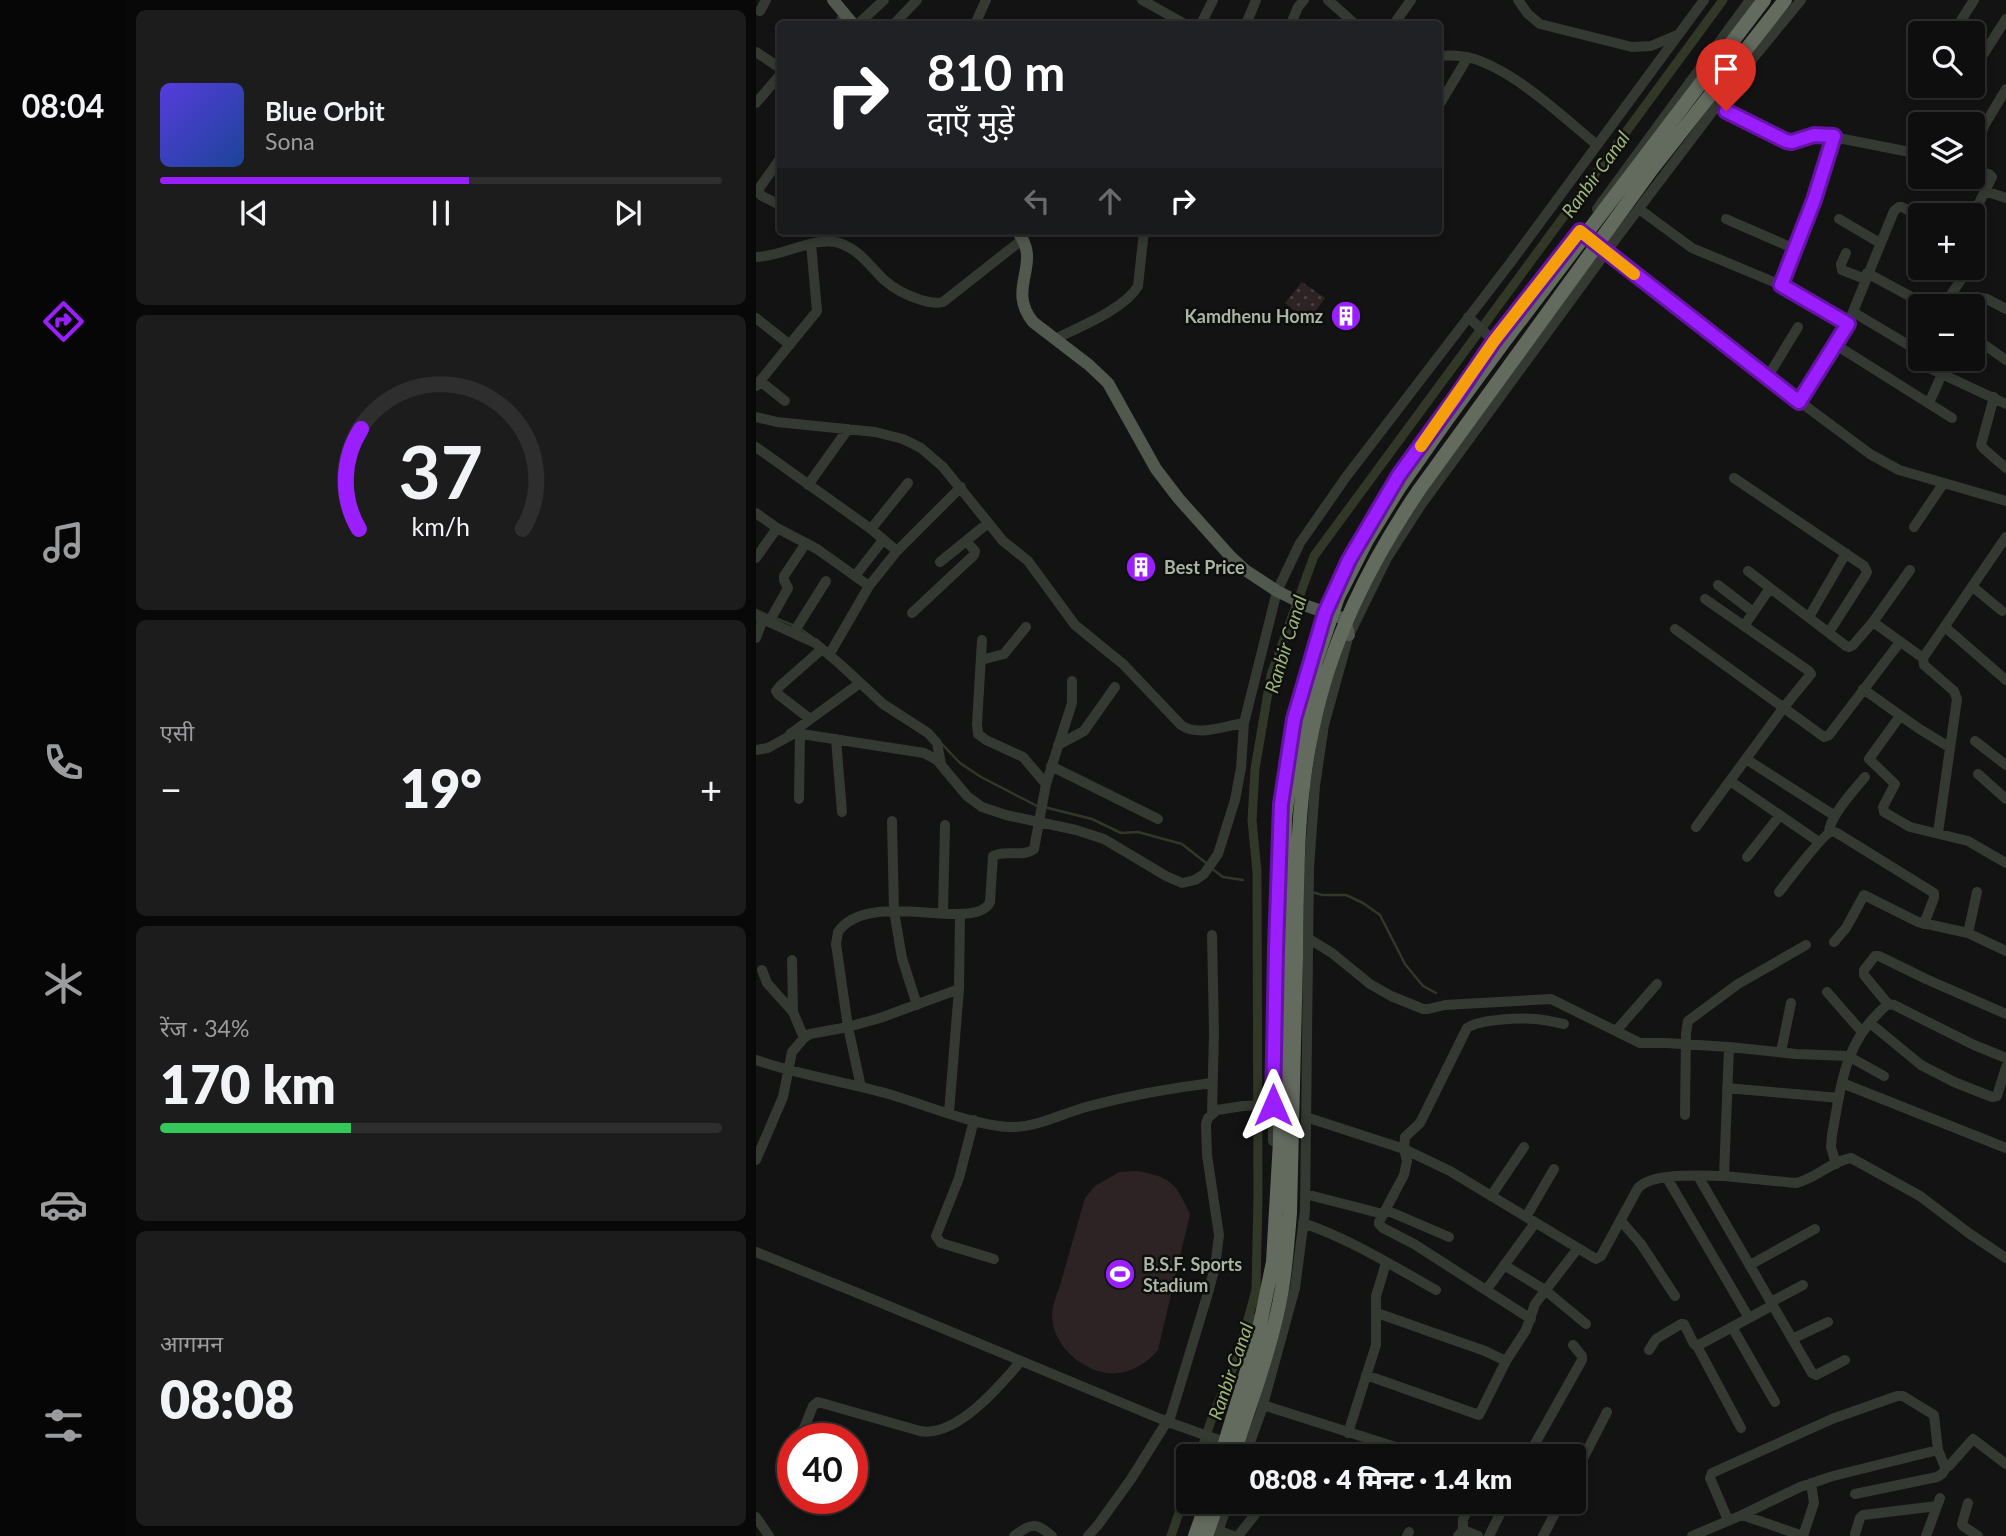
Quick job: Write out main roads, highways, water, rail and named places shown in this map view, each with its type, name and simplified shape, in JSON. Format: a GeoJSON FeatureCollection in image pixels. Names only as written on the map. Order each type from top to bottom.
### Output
{"type":"FeatureCollection","features":[{"type":"Feature","properties":{"kind":"highway"},"geometry":{"type":"LineString","coordinates":[[1225,1444],[1258,1334],[1273,1262],[1280,1141],[1285,818],[1298,732],[1316,661],[1338,597],[1379,519],[1446,421],[1764,0]]}},
{"type":"Feature","properties":{"kind":"highway"},"geometry":{"type":"LineString","coordinates":[[1237,1444],[1270,1340],[1287,1254],[1301,804],[1312,730],[1333,655],[1369,570],[1419,490],[1652,169],[1785,0]]}},
{"type":"Feature","properties":{"kind":"highway"},"geometry":{"type":"LineString","coordinates":[[1192,1536],[1202,1514]]}},
{"type":"Feature","properties":{"kind":"highway"},"geometry":{"type":"LineString","coordinates":[[1213,1534],[1216,1514]]}},
{"type":"Feature","properties":{"kind":"main road"},"geometry":{"type":"LineString","coordinates":[[833,0],[847,21]]}},
{"type":"Feature","properties":{"kind":"main road"},"geometry":{"type":"LineString","coordinates":[[1020,235],[1028,253],[1022,291],[1023,307],[1033,322],[1108,383],[1148,458],[1169,488],[1245,570],[1307,606],[1342,618],[1349,635]]}},
{"type":"Feature","properties":{"kind":"waterway","name":"Ranbir Canal"},"geometry":{"type":"LineString","coordinates":[[1203,1444],[1238,1356],[1256,1290],[1257,872],[1252,820],[1255,769],[1271,675],[1314,556],[1723,0]]}},
{"type":"Feature","properties":{"kind":"waterway"},"geometry":{"type":"LineString","coordinates":[[756,610],[769,616]]}},
{"type":"Feature","properties":{"kind":"waterway"},"geometry":{"type":"LineString","coordinates":[[775,618],[795,626]]}},
{"type":"Feature","properties":{"kind":"waterway"},"geometry":{"type":"LineString","coordinates":[[801,629],[812,637]]}},
{"type":"Feature","properties":{"kind":"waterway"},"geometry":{"type":"LineString","coordinates":[[941,743],[960,763],[981,777],[1037,806]]}},
{"type":"Feature","properties":{"kind":"waterway"},"geometry":{"type":"LineString","coordinates":[[1044,807],[1092,819],[1121,833],[1138,832],[1182,844],[1206,863]]}},
{"type":"Feature","properties":{"kind":"waterway"},"geometry":{"type":"LineString","coordinates":[[1211,868],[1223,877],[1243,880]]}},
{"type":"Feature","properties":{"kind":"waterway"},"geometry":{"type":"LineString","coordinates":[[1312,892],[1322,895],[1346,895],[1380,915],[1405,964],[1423,986],[1436,993]]}},
{"type":"Feature","properties":{"kind":"waterway","name":"Ranbir Canal"},"geometry":{"type":"LineString","coordinates":[[1171,1536],[1179,1514]]}},
{"type":"Feature","properties":{"kind":"place","name":"Kamdhenu Homz"},"geometry":{"type":"Point","coordinates":[1346,316]}},
{"type":"Feature","properties":{"kind":"place","name":"Best Price"},"geometry":{"type":"Point","coordinates":[1141,567]}},
{"type":"Feature","properties":{"kind":"place","name":"B.S.F. Sports Stadium"},"geometry":{"type":"Point","coordinates":[1120,1274]}}]}
